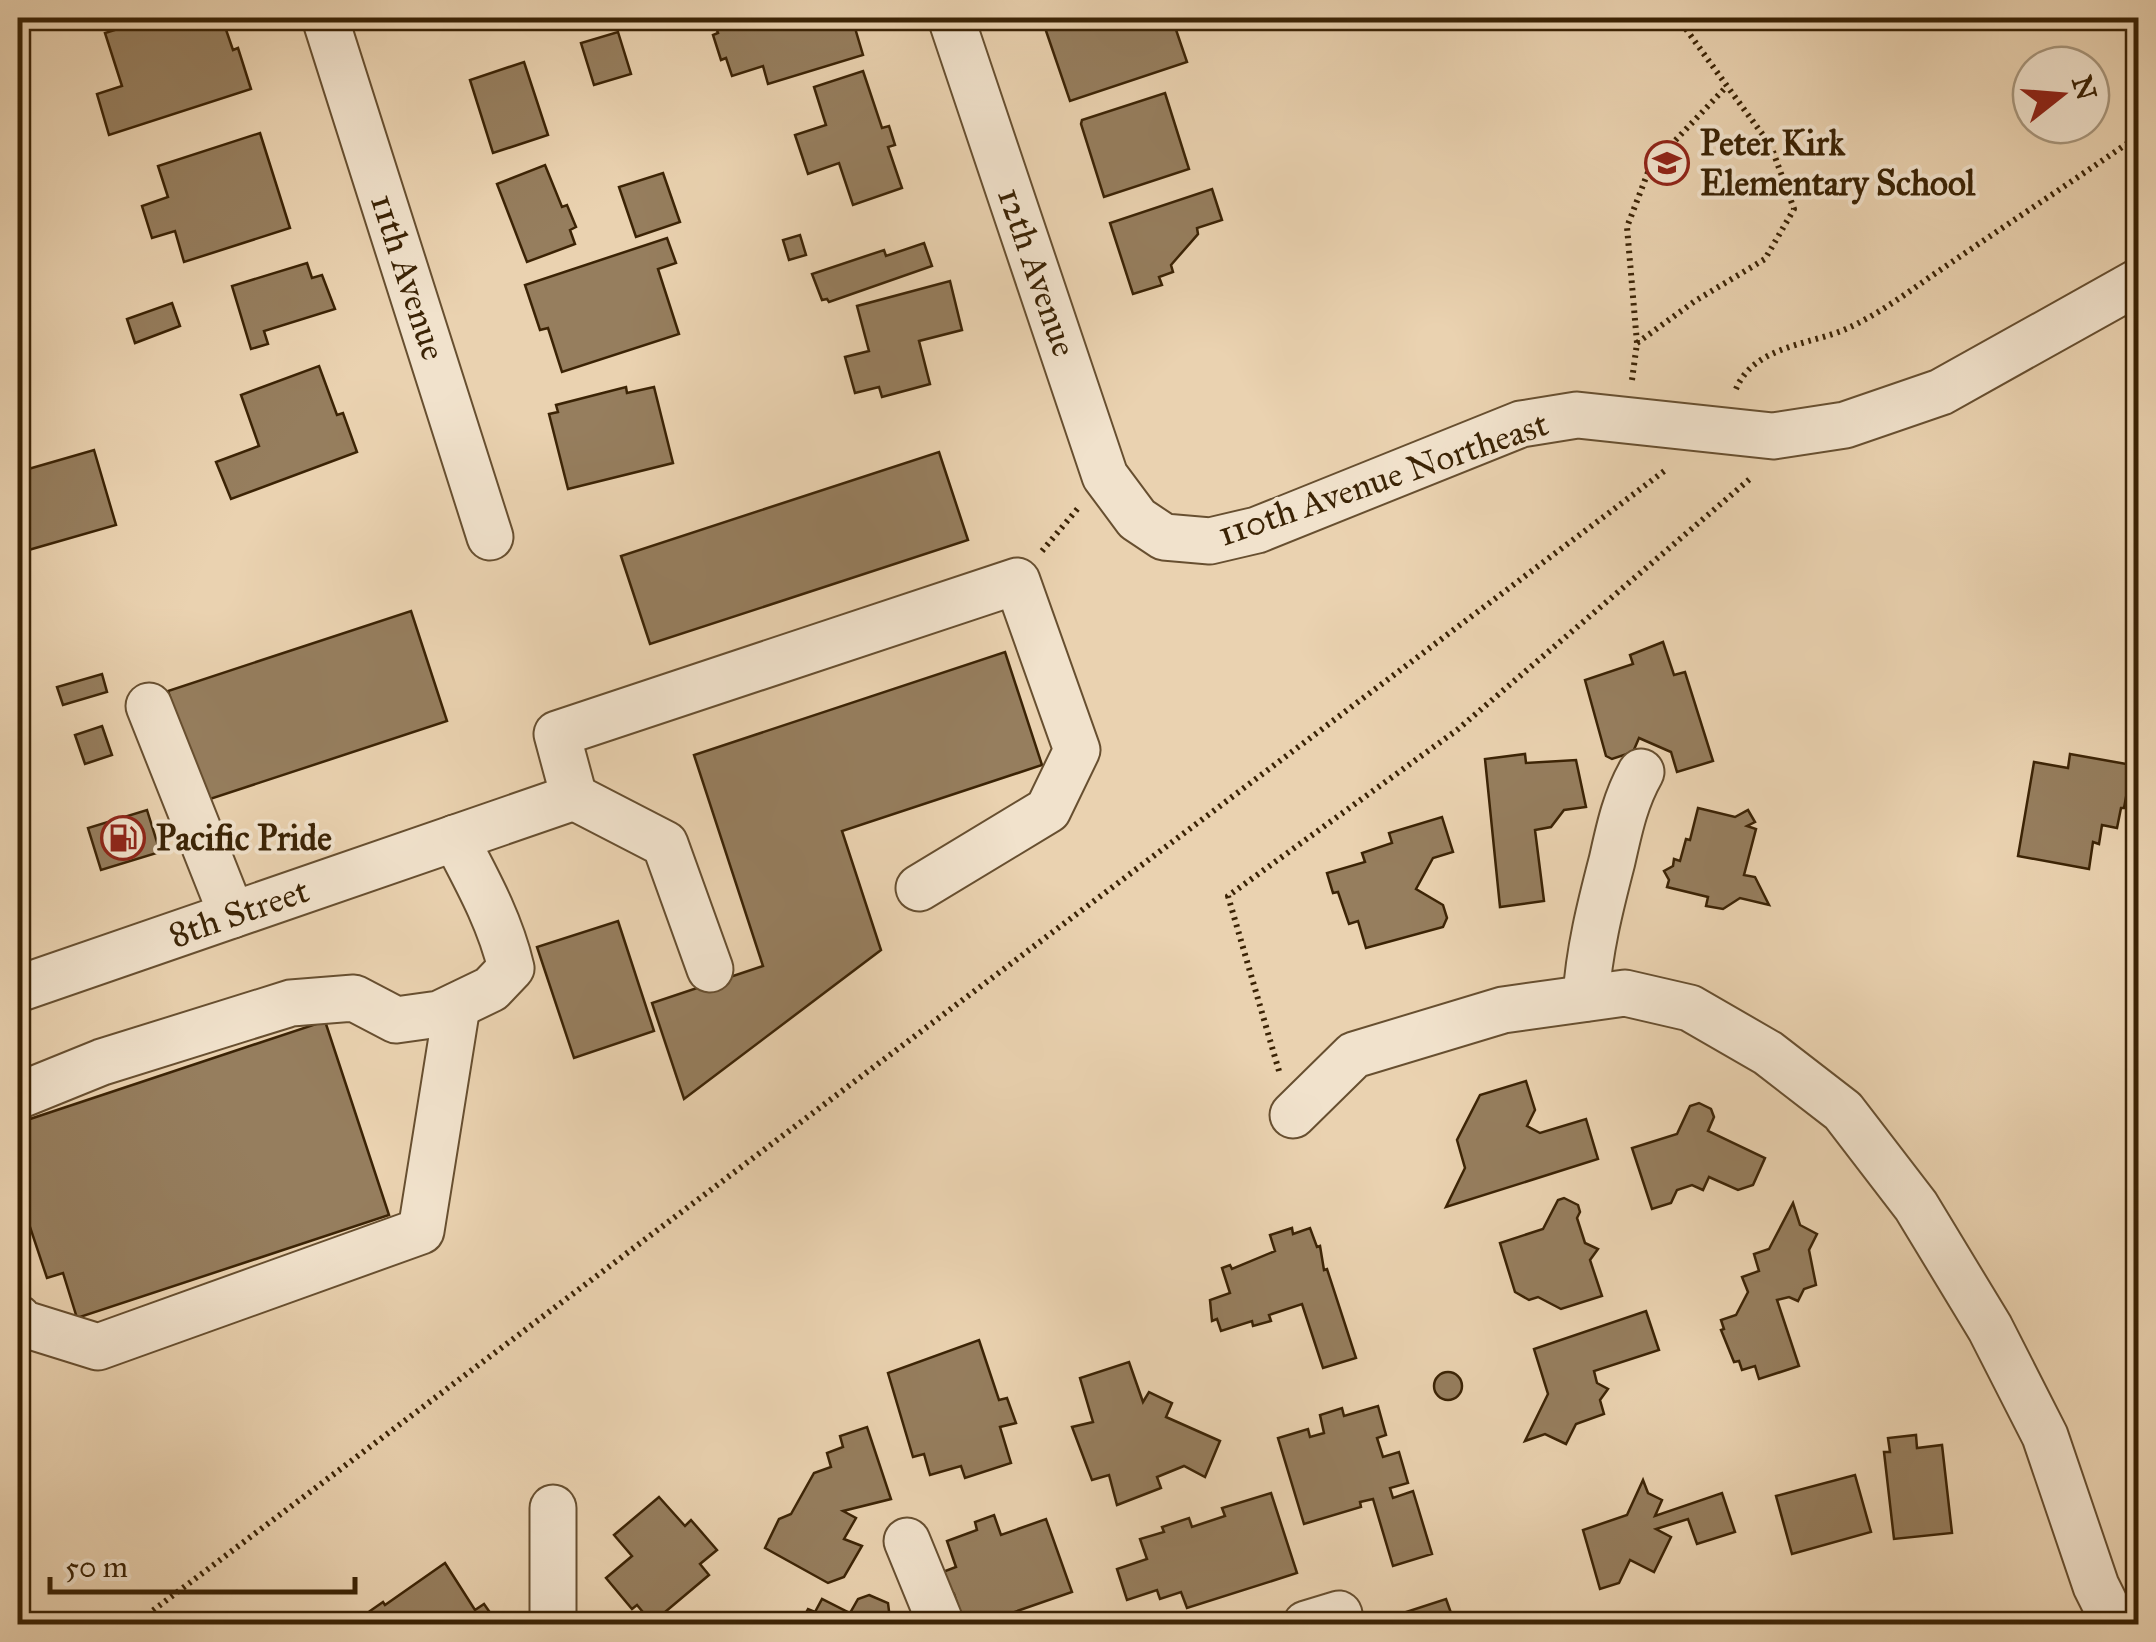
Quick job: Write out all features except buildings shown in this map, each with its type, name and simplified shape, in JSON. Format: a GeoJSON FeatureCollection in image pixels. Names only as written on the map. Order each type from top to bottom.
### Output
{"type":"FeatureCollection","features":[{"type":"Feature","properties":{"kind":"street","name":"11th Avenue"},"geometry":{"type":"LineString","coordinates":[[325,18],[490,537]]}},
{"type":"Feature","properties":{"kind":"street","name":"12th Avenue"},"geometry":{"type":"LineString","coordinates":[[951,18],[1105,476],[1137,519]]}},
{"type":"Feature","properties":{"kind":"street","name":"110th Avenue Northeast"},"geometry":{"type":"LineString","coordinates":[[1137,519],[1164,538],[1210,541],[1257,530],[1521,424],[1577,416],[1773,436],[1846,425],[1941,392],[2138,282]]}},
{"type":"Feature","properties":{"kind":"street"},"geometry":{"type":"LineString","coordinates":[[710,969],[666,844],[574,797],[557,734],[1017,581],[1077,750],[1048,810],[918,888]]}},
{"type":"Feature","properties":{"kind":"street"},"geometry":{"type":"LineString","coordinates":[[149,706],[232,915]]}},
{"type":"Feature","properties":{"kind":"street"},"geometry":{"type":"LineString","coordinates":[[1586,998],[1596,922],[1629,792],[1640,772]]}},
{"type":"Feature","properties":{"kind":"street","name":"8th Street"},"geometry":{"type":"LineString","coordinates":[[18,989],[574,797]]}},
{"type":"Feature","properties":{"kind":"street"},"geometry":{"type":"LineString","coordinates":[[18,1096],[102,1062],[290,1003],[354,998],[396,1020],[439,1014],[492,990],[511,968],[487,899],[455,838]]}},
{"type":"Feature","properties":{"kind":"street"},"geometry":{"type":"LineString","coordinates":[[1293,1115],[1354,1056],[1502,1010],[1586,998],[1626,993],[1690,1008],[1768,1052],[1843,1111],[1916,1206],[1990,1328],[2045,1436],[2096,1586],[2120,1621]]}},
{"type":"Feature","properties":{"kind":"street"},"geometry":{"type":"LineString","coordinates":[[18,1318],[21,1323],[98,1347],[421,1231],[456,1006]]}},
{"type":"Feature","properties":{"kind":"street"},"geometry":{"type":"LineString","coordinates":[[553,1508],[553,1624]]}},
{"type":"Feature","properties":{"kind":"street"},"geometry":{"type":"LineString","coordinates":[[907,1542],[941,1624]]}},
{"type":"Feature","properties":{"kind":"path"},"geometry":{"type":"LineString","coordinates":[[1638,343],[1695,300],[1766,259],[1794,209],[1771,146],[1678,18]]}},
{"type":"Feature","properties":{"kind":"path"},"geometry":{"type":"LineString","coordinates":[[1628,420],[1638,343],[1627,227],[1650,167],[1727,86]]}},
{"type":"Feature","properties":{"kind":"path"},"geometry":{"type":"LineString","coordinates":[[1731,400],[1739,380],[1758,362],[1798,342],[1845,330],[2138,136]]}},
{"type":"Feature","properties":{"kind":"path"},"geometry":{"type":"LineString","coordinates":[[136,1624],[1676,462]]}},
{"type":"Feature","properties":{"kind":"path"},"geometry":{"type":"LineString","coordinates":[[1293,1115],[1228,896],[1457,730],[1755,474]]}},
{"type":"Feature","properties":{"kind":"path"},"geometry":{"type":"LineString","coordinates":[[1017,581],[1105,476]]}},
{"type":"Feature","properties":{"kind":"place","name":"Peter Kirk Elementary School"},"geometry":{"type":"Point","coordinates":[1667,163]}},
{"type":"Feature","properties":{"kind":"place","name":"Pacific Pride"},"geometry":{"type":"Point","coordinates":[123,838]}}]}
